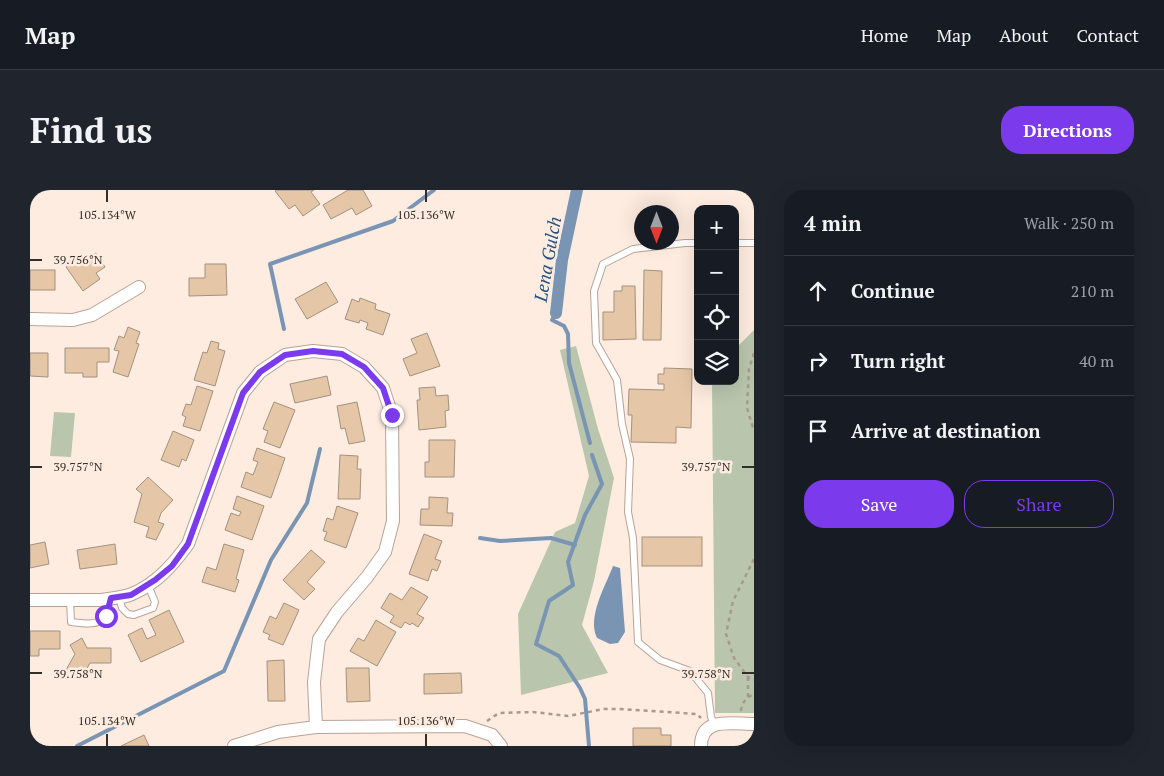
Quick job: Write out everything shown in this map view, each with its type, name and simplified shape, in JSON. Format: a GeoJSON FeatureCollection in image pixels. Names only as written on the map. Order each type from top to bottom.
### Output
{"type":"FeatureCollection","features":[{"type":"Feature","properties":{"kind":"street"},"geometry":{"type":"LineString","coordinates":[[30,319],[73,320],[92,314],[139,288]]}},
{"type":"Feature","properties":{"kind":"street"},"geometry":{"type":"LineString","coordinates":[[30,600],[115,598],[131,595],[148,585],[172,566],[188,544],[243,393],[260,372],[285,355],[313,351],[342,354],[364,367],[383,388],[392,415],[393,521],[385,552],[367,577],[337,612],[320,639],[314,682],[316,727]]}},
{"type":"Feature","properties":{"kind":"street"},"geometry":{"type":"LineString","coordinates":[[701,746],[701,736],[711,725],[754,724]]}},
{"type":"Feature","properties":{"kind":"street"},"geometry":{"type":"LineString","coordinates":[[234,746],[278,732],[316,727],[465,726],[492,735],[501,746]]}},
{"type":"Feature","properties":{"kind":"lane"},"geometry":{"type":"LineString","coordinates":[[694,243],[632,249],[603,264],[594,291],[596,343],[616,380],[622,424],[630,458],[628,512],[633,538],[638,642],[660,660],[690,670],[708,693],[711,725]]}},
{"type":"Feature","properties":{"kind":"lane"},"geometry":{"type":"LineString","coordinates":[[739,243],[754,243]]}},
{"type":"Feature","properties":{"kind":"lane"},"geometry":{"type":"LineString","coordinates":[[70,600],[71,622],[87,624],[100,622],[106,616],[115,598],[128,614],[134,615],[153,608],[156,602],[148,585]]}},
{"type":"Feature","properties":{"kind":"path"},"geometry":{"type":"LineString","coordinates":[[754,353],[749,369],[747,408],[754,431]]}},
{"type":"Feature","properties":{"kind":"path"},"geometry":{"type":"LineString","coordinates":[[754,559],[733,601],[726,634],[734,658],[748,677],[754,680]]}},
{"type":"Feature","properties":{"kind":"path"},"geometry":{"type":"LineString","coordinates":[[748,677],[748,697]]}},
{"type":"Feature","properties":{"kind":"path"},"geometry":{"type":"LineString","coordinates":[[740,715],[741,704],[754,694]]}},
{"type":"Feature","properties":{"kind":"path"},"geometry":{"type":"LineString","coordinates":[[474,730],[499,713],[533,712],[568,716],[604,709],[697,714],[711,725]]}},
{"type":"Feature","properties":{"kind":"green space"},"geometry":{"type":"Polygon","coordinates":[[[754,330],[754,713],[715,713],[712,385],[739,385],[739,345],[754,330]]]}},
{"type":"Feature","properties":{"kind":"green space"},"geometry":{"type":"Polygon","coordinates":[[[576,346],[598,429],[614,478],[594,581],[582,625],[608,673],[521,695],[518,614],[555,532],[575,523],[589,476],[560,350],[576,346]]]}},
{"type":"Feature","properties":{"kind":"green space"},"geometry":{"type":"Polygon","coordinates":[[[54,412],[75,413],[71,457],[50,456],[54,412]]]}},
{"type":"Feature","properties":{"kind":"water"},"geometry":{"type":"Polygon","coordinates":[[[613,566],[620,568],[625,632],[618,643],[610,644],[597,638],[594,630],[594,621],[598,602],[613,566]]]}},
{"type":"Feature","properties":{"kind":"building"},"geometry":{"type":"Polygon","coordinates":[[[314,190],[311,192],[320,204],[303,216],[295,205],[289,209],[275,191],[314,190]]]}},
{"type":"Feature","properties":{"kind":"building"},"geometry":{"type":"Polygon","coordinates":[[[348,190],[363,190],[372,206],[356,215],[352,208],[331,219],[323,205],[348,190]]]}},
{"type":"Feature","properties":{"kind":"building"},"geometry":{"type":"Polygon","coordinates":[[[96,253],[105,267],[96,273],[100,279],[83,291],[66,267],[78,259],[81,263],[96,253]]]}},
{"type":"Feature","properties":{"kind":"building"},"geometry":{"type":"Polygon","coordinates":[[[205,264],[226,264],[227,295],[189,296],[189,278],[205,278],[205,264]]]}},
{"type":"Feature","properties":{"kind":"building"},"geometry":{"type":"Polygon","coordinates":[[[30,270],[55,270],[55,290],[30,290],[30,270]]]}},
{"type":"Feature","properties":{"kind":"building"},"geometry":{"type":"Polygon","coordinates":[[[644,270],[662,271],[661,340],[643,340],[644,270]]]}},
{"type":"Feature","properties":{"kind":"building"},"geometry":{"type":"Polygon","coordinates":[[[326,282],[338,302],[307,319],[295,299],[326,282]]]}},
{"type":"Feature","properties":{"kind":"building"},"geometry":{"type":"Polygon","coordinates":[[[622,286],[635,286],[636,339],[603,340],[603,312],[614,312],[614,291],[622,291],[622,286]]]}},
{"type":"Feature","properties":{"kind":"building"},"geometry":{"type":"Polygon","coordinates":[[[360,298],[376,304],[375,309],[390,314],[383,335],[366,329],[368,323],[360,320],[359,323],[345,319],[352,299],[359,302],[360,298]]]}},
{"type":"Feature","properties":{"kind":"building"},"geometry":{"type":"Polygon","coordinates":[[[128,327],[140,332],[136,343],[139,344],[128,377],[113,372],[119,351],[114,350],[119,336],[124,338],[128,327]]]}},
{"type":"Feature","properties":{"kind":"building"},"geometry":{"type":"Polygon","coordinates":[[[427,333],[440,366],[410,376],[403,359],[417,353],[411,339],[427,333]]]}},
{"type":"Feature","properties":{"kind":"building"},"geometry":{"type":"Polygon","coordinates":[[[211,341],[219,343],[218,349],[225,351],[215,386],[194,380],[203,352],[207,353],[211,341]]]}},
{"type":"Feature","properties":{"kind":"building"},"geometry":{"type":"Polygon","coordinates":[[[65,348],[109,348],[109,362],[97,362],[97,377],[83,377],[83,373],[65,373],[65,348]]]}},
{"type":"Feature","properties":{"kind":"building"},"geometry":{"type":"Polygon","coordinates":[[[30,353],[48,353],[48,377],[30,376],[30,353]]]}},
{"type":"Feature","properties":{"kind":"building"},"geometry":{"type":"Polygon","coordinates":[[[664,368],[692,369],[691,428],[676,427],[676,443],[631,442],[632,415],[628,415],[629,389],[664,390],[664,384],[658,384],[658,374],[664,374],[664,368]]]}},
{"type":"Feature","properties":{"kind":"building"},"geometry":{"type":"Polygon","coordinates":[[[327,376],[331,395],[295,403],[290,384],[327,376]]]}},
{"type":"Feature","properties":{"kind":"building"},"geometry":{"type":"Polygon","coordinates":[[[197,386],[213,391],[200,431],[183,426],[186,417],[182,415],[186,404],[191,405],[197,386]]]}},
{"type":"Feature","properties":{"kind":"building"},"geometry":{"type":"Polygon","coordinates":[[[435,387],[436,396],[448,395],[449,410],[445,411],[446,427],[419,430],[417,400],[420,400],[419,388],[435,387]]]}},
{"type":"Feature","properties":{"kind":"building"},"geometry":{"type":"Polygon","coordinates":[[[274,402],[295,410],[280,448],[264,442],[268,431],[263,429],[274,402]]]}},
{"type":"Feature","properties":{"kind":"building"},"geometry":{"type":"Polygon","coordinates":[[[357,402],[365,441],[349,444],[345,428],[341,429],[337,406],[357,402]]]}},
{"type":"Feature","properties":{"kind":"building"},"geometry":{"type":"Polygon","coordinates":[[[173,431],[194,440],[186,461],[182,459],[179,467],[161,460],[173,431]]]}},
{"type":"Feature","properties":{"kind":"building"},"geometry":{"type":"Polygon","coordinates":[[[429,440],[455,440],[454,477],[425,477],[425,462],[429,462],[429,440]]]}},
{"type":"Feature","properties":{"kind":"building"},"geometry":{"type":"Polygon","coordinates":[[[257,448],[285,458],[271,498],[241,487],[246,472],[253,475],[258,462],[253,460],[257,448]]]}},
{"type":"Feature","properties":{"kind":"building"},"geometry":{"type":"Polygon","coordinates":[[[340,455],[358,456],[357,469],[361,469],[360,499],[338,499],[340,455]]]}},
{"type":"Feature","properties":{"kind":"building"},"geometry":{"type":"Polygon","coordinates":[[[148,477],[173,500],[161,513],[158,522],[164,524],[156,540],[146,537],[149,527],[134,522],[142,494],[136,489],[148,477]]]}},
{"type":"Feature","properties":{"kind":"building"},"geometry":{"type":"Polygon","coordinates":[[[237,496],[264,506],[252,540],[225,530],[231,513],[239,516],[241,512],[233,509],[237,496]]]}},
{"type":"Feature","properties":{"kind":"building"},"geometry":{"type":"Polygon","coordinates":[[[429,497],[448,498],[447,513],[453,513],[452,526],[420,525],[421,509],[429,509],[429,497]]]}},
{"type":"Feature","properties":{"kind":"building"},"geometry":{"type":"Polygon","coordinates":[[[337,506],[358,513],[346,548],[324,540],[327,532],[323,531],[327,518],[333,520],[337,506]]]}},
{"type":"Feature","properties":{"kind":"building"},"geometry":{"type":"Polygon","coordinates":[[[424,534],[442,541],[435,559],[441,561],[437,571],[432,569],[428,581],[409,574],[424,534]]]}},
{"type":"Feature","properties":{"kind":"building"},"geometry":{"type":"Polygon","coordinates":[[[642,537],[702,537],[702,566],[642,566],[642,537]]]}},
{"type":"Feature","properties":{"kind":"building"},"geometry":{"type":"Polygon","coordinates":[[[45,542],[49,564],[30,568],[30,545],[45,542]]]}},
{"type":"Feature","properties":{"kind":"building"},"geometry":{"type":"Polygon","coordinates":[[[115,544],[117,564],[80,569],[77,550],[115,544]]]}},
{"type":"Feature","properties":{"kind":"building"},"geometry":{"type":"Polygon","coordinates":[[[224,544],[244,550],[236,579],[239,580],[235,592],[202,582],[207,567],[216,570],[224,544]]]}},
{"type":"Feature","properties":{"kind":"building"},"geometry":{"type":"Polygon","coordinates":[[[311,550],[325,562],[307,582],[315,589],[304,600],[283,580],[311,550]]]}},
{"type":"Feature","properties":{"kind":"building"},"geometry":{"type":"Polygon","coordinates":[[[411,587],[428,597],[417,614],[424,618],[418,627],[412,623],[410,625],[405,622],[401,628],[390,622],[394,616],[381,608],[390,593],[402,600],[411,587]]]}},
{"type":"Feature","properties":{"kind":"building"},"geometry":{"type":"Polygon","coordinates":[[[284,603],[299,610],[283,645],[268,639],[270,635],[263,632],[270,616],[276,619],[284,603]]]}},
{"type":"Feature","properties":{"kind":"building"},"geometry":{"type":"Polygon","coordinates":[[[169,610],[184,642],[141,662],[128,635],[142,628],[147,639],[156,635],[149,620],[169,610]]]}},
{"type":"Feature","properties":{"kind":"building"},"geometry":{"type":"Polygon","coordinates":[[[376,620],[396,632],[377,666],[350,651],[358,638],[364,641],[376,620]]]}},
{"type":"Feature","properties":{"kind":"building"},"geometry":{"type":"Polygon","coordinates":[[[30,631],[60,631],[60,649],[39,649],[39,656],[30,656],[30,631]]]}},
{"type":"Feature","properties":{"kind":"building"},"geometry":{"type":"Polygon","coordinates":[[[82,638],[87,648],[111,648],[111,663],[90,663],[81,679],[66,670],[75,654],[70,645],[82,638]]]}},
{"type":"Feature","properties":{"kind":"building"},"geometry":{"type":"Polygon","coordinates":[[[284,660],[285,701],[268,701],[267,661],[284,660]]]}},
{"type":"Feature","properties":{"kind":"building"},"geometry":{"type":"Polygon","coordinates":[[[346,668],[369,668],[370,701],[347,702],[346,668]]]}},
{"type":"Feature","properties":{"kind":"building"},"geometry":{"type":"Polygon","coordinates":[[[461,673],[462,693],[424,694],[424,674],[461,673]]]}},
{"type":"Feature","properties":{"kind":"building"},"geometry":{"type":"Polygon","coordinates":[[[633,728],[661,728],[661,735],[671,735],[671,746],[633,746],[633,728]]]}},
{"type":"Feature","properties":{"kind":"building"},"geometry":{"type":"Polygon","coordinates":[[[144,735],[149,746],[121,746],[144,735]]]}},
{"type":"Feature","properties":{"kind":"waterway"},"geometry":{"type":"LineString","coordinates":[[284,329],[270,264],[393,221],[434,190]]}},
{"type":"Feature","properties":{"kind":"waterway","name":"Lena Gulch"},"geometry":{"type":"LineString","coordinates":[[556,313],[562,260],[577,190]]}},
{"type":"Feature","properties":{"kind":"waterway","name":"Lena Gulch"},"geometry":{"type":"LineString","coordinates":[[556,313],[552,320],[564,326],[568,334],[569,363],[590,443]]}},
{"type":"Feature","properties":{"kind":"waterway"},"geometry":{"type":"LineString","coordinates":[[77,746],[224,671],[271,560],[307,503],[320,449]]}},
{"type":"Feature","properties":{"kind":"waterway","name":"Lena Gulch"},"geometry":{"type":"LineString","coordinates":[[589,746],[585,699],[580,688],[559,656],[536,644],[549,601],[573,585],[568,562],[585,515],[602,484],[592,455]]}},
{"type":"Feature","properties":{"kind":"waterway"},"geometry":{"type":"LineString","coordinates":[[480,538],[500,541],[551,538],[575,545]]}},
{"type":"Feature","properties":{"kind":"waterway"},"geometry":{"type":"LineString","coordinates":[[30,745],[39,746]]}},
{"type":"Feature","properties":{"kind":"route"},"geometry":{"type":"LineString","coordinates":[[106,616],[111,598],[131,595],[155,580],[172,566],[188,544],[243,393],[260,372],[285,355],[313,351],[342,354],[364,367],[383,388],[392,415]]}}]}
